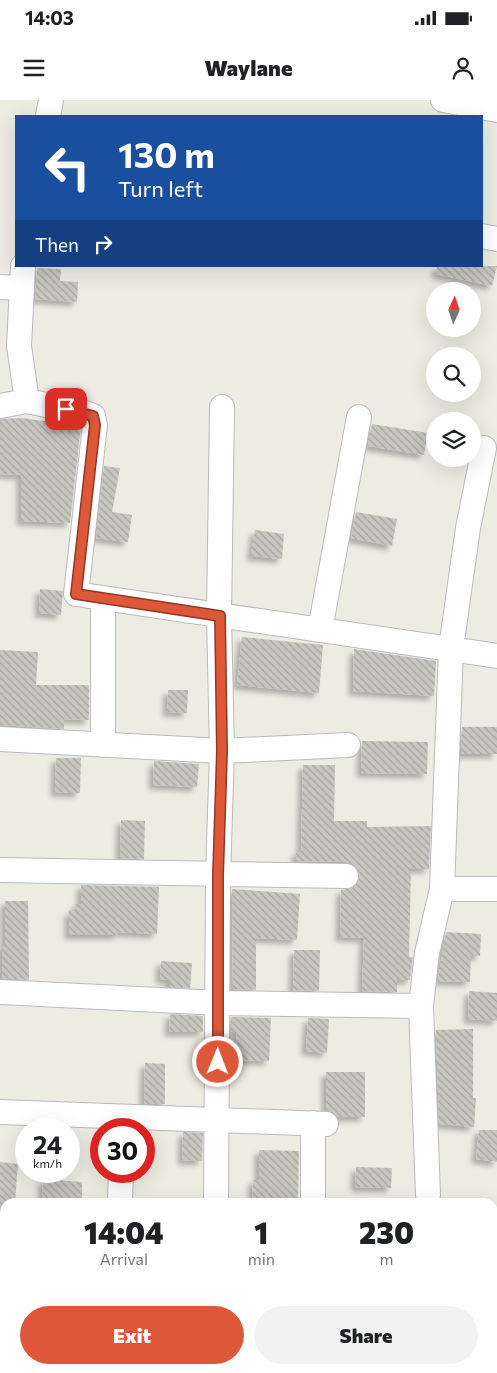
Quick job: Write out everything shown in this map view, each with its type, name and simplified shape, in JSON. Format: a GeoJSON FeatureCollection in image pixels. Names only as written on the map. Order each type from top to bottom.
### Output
{"type":"FeatureCollection","features":[{"type":"Feature","properties":{"kind":"street"},"geometry":{"type":"LineString","coordinates":[[48,115],[51,100]]}},
{"type":"Feature","properties":{"kind":"street"},"geometry":{"type":"LineString","coordinates":[[443,100],[497,110]]}},
{"type":"Feature","properties":{"kind":"street"},"geometry":{"type":"LineString","coordinates":[[483,236],[497,239]]}},
{"type":"Feature","properties":{"kind":"street"},"geometry":{"type":"LineString","coordinates":[[15,280],[19,346],[27,401]]}},
{"type":"Feature","properties":{"kind":"street"},"geometry":{"type":"LineString","coordinates":[[0,406],[27,401],[93,416],[95,425],[76,594],[497,656]]}},
{"type":"Feature","properties":{"kind":"street"},"geometry":{"type":"LineString","coordinates":[[216,1198],[219,1003],[218,876],[222,751],[220,616],[222,407]]}},
{"type":"Feature","properties":{"kind":"street"},"geometry":{"type":"LineString","coordinates":[[320,630],[359,417]]}},
{"type":"Feature","properties":{"kind":"street"},"geometry":{"type":"LineString","coordinates":[[428,1195],[421,1006],[427,953],[442,889],[451,648],[468,528],[484,448]]}},
{"type":"Feature","properties":{"kind":"street"},"geometry":{"type":"LineString","coordinates":[[102,598],[103,744]]}},
{"type":"Feature","properties":{"kind":"street"},"geometry":{"type":"LineString","coordinates":[[0,739],[222,751],[348,745]]}},
{"type":"Feature","properties":{"kind":"street"},"geometry":{"type":"LineString","coordinates":[[0,870],[218,876],[346,876]]}},
{"type":"Feature","properties":{"kind":"street"},"geometry":{"type":"LineString","coordinates":[[442,889],[497,889]]}},
{"type":"Feature","properties":{"kind":"street"},"geometry":{"type":"LineString","coordinates":[[0,992],[219,1003],[421,1006]]}},
{"type":"Feature","properties":{"kind":"street"},"geometry":{"type":"LineString","coordinates":[[0,1112],[90,1120]]}},
{"type":"Feature","properties":{"kind":"street"},"geometry":{"type":"LineString","coordinates":[[155,1122],[217,1121],[319,1123],[313,1198]]}},
{"type":"Feature","properties":{"kind":"street"},"geometry":{"type":"LineString","coordinates":[[120,1198],[121,1183]]}},
{"type":"Feature","properties":{"kind":"building"},"geometry":{"type":"Polygon","coordinates":[[[497,266],[492,286],[481,284],[481,282],[436,274],[437,267],[497,266]]]}},
{"type":"Feature","properties":{"kind":"building"},"geometry":{"type":"Polygon","coordinates":[[[37,268],[61,269],[60,281],[78,282],[77,302],[35,299],[37,268]]]}},
{"type":"Feature","properties":{"kind":"building"},"geometry":{"type":"Polygon","coordinates":[[[22,418],[81,426],[70,523],[21,521],[21,475],[0,474],[0,419],[22,418]]]}},
{"type":"Feature","properties":{"kind":"building"},"geometry":{"type":"Polygon","coordinates":[[[372,424],[426,433],[424,455],[368,446],[372,424]]]}},
{"type":"Feature","properties":{"kind":"building"},"geometry":{"type":"Polygon","coordinates":[[[104,466],[120,468],[112,512],[132,515],[128,542],[96,538],[104,466]]]}},
{"type":"Feature","properties":{"kind":"building"},"geometry":{"type":"Polygon","coordinates":[[[356,512],[397,519],[392,546],[351,538],[356,512]]]}},
{"type":"Feature","properties":{"kind":"building"},"geometry":{"type":"Polygon","coordinates":[[[255,530],[284,534],[282,559],[251,556],[255,530]]]}},
{"type":"Feature","properties":{"kind":"building"},"geometry":{"type":"Polygon","coordinates":[[[40,589],[63,591],[61,615],[39,613],[40,589]]]}},
{"type":"Feature","properties":{"kind":"building"},"geometry":{"type":"Polygon","coordinates":[[[242,637],[323,645],[319,693],[237,685],[242,637]]]}},
{"type":"Feature","properties":{"kind":"building"},"geometry":{"type":"Polygon","coordinates":[[[354,649],[436,661],[434,696],[353,691],[354,649]]]}},
{"type":"Feature","properties":{"kind":"building"},"geometry":{"type":"Polygon","coordinates":[[[0,650],[38,652],[36,685],[89,685],[89,720],[64,719],[64,729],[0,725],[0,650]]]}},
{"type":"Feature","properties":{"kind":"building"},"geometry":{"type":"Polygon","coordinates":[[[168,690],[188,690],[187,713],[167,712],[168,690]]]}},
{"type":"Feature","properties":{"kind":"building"},"geometry":{"type":"Polygon","coordinates":[[[462,727],[497,727],[497,754],[461,754],[462,727]]]}},
{"type":"Feature","properties":{"kind":"building"},"geometry":{"type":"Polygon","coordinates":[[[362,741],[428,742],[427,774],[361,773],[362,741]]]}},
{"type":"Feature","properties":{"kind":"building"},"geometry":{"type":"Polygon","coordinates":[[[56,758],[81,758],[80,793],[55,792],[56,758]]]}},
{"type":"Feature","properties":{"kind":"building"},"geometry":{"type":"Polygon","coordinates":[[[154,761],[199,764],[197,787],[153,785],[154,761]]]}},
{"type":"Feature","properties":{"kind":"building"},"geometry":{"type":"Polygon","coordinates":[[[303,765],[335,765],[334,821],[367,821],[367,827],[431,826],[429,869],[411,869],[409,957],[413,957],[410,980],[397,980],[397,992],[362,991],[364,938],[340,937],[341,890],[352,888],[357,883],[360,877],[358,869],[346,862],[296,861],[296,852],[301,852],[303,765]]]}},
{"type":"Feature","properties":{"kind":"building"},"geometry":{"type":"Polygon","coordinates":[[[121,820],[145,821],[144,859],[120,858],[121,820]]]}},
{"type":"Feature","properties":{"kind":"building"},"geometry":{"type":"Polygon","coordinates":[[[81,885],[159,887],[157,934],[118,932],[118,935],[69,935],[69,911],[75,912],[75,904],[81,904],[81,885]]]}},
{"type":"Feature","properties":{"kind":"building"},"geometry":{"type":"Polygon","coordinates":[[[232,889],[300,894],[297,940],[256,938],[256,990],[233,989],[232,889]]]}},
{"type":"Feature","properties":{"kind":"building"},"geometry":{"type":"Polygon","coordinates":[[[5,901],[28,901],[29,980],[2,978],[2,946],[5,946],[5,901]]]}},
{"type":"Feature","properties":{"kind":"building"},"geometry":{"type":"Polygon","coordinates":[[[446,932],[481,934],[480,956],[471,956],[470,982],[438,981],[446,932]]]}},
{"type":"Feature","properties":{"kind":"building"},"geometry":{"type":"Polygon","coordinates":[[[294,950],[320,950],[319,991],[293,990],[294,950]]]}},
{"type":"Feature","properties":{"kind":"building"},"geometry":{"type":"Polygon","coordinates":[[[161,961],[192,963],[190,988],[170,987],[170,980],[160,979],[161,961]]]}},
{"type":"Feature","properties":{"kind":"building"},"geometry":{"type":"Polygon","coordinates":[[[469,991],[497,993],[497,1021],[468,1019],[469,991]]]}},
{"type":"Feature","properties":{"kind":"building"},"geometry":{"type":"Polygon","coordinates":[[[170,1014],[203,1016],[203,1032],[169,1032],[170,1014]]]}},
{"type":"Feature","properties":{"kind":"building"},"geometry":{"type":"Polygon","coordinates":[[[231,1017],[271,1018],[269,1061],[236,1060],[237,1032],[231,1032],[231,1017]]]}},
{"type":"Feature","properties":{"kind":"building"},"geometry":{"type":"Polygon","coordinates":[[[308,1018],[329,1019],[327,1053],[306,1051],[308,1018]]]}},
{"type":"Feature","properties":{"kind":"building"},"geometry":{"type":"Polygon","coordinates":[[[473,1029],[473,1098],[476,1098],[474,1127],[439,1124],[436,1030],[473,1029]]]}},
{"type":"Feature","properties":{"kind":"building"},"geometry":{"type":"Polygon","coordinates":[[[145,1063],[165,1064],[165,1104],[144,1104],[145,1063]]]}},
{"type":"Feature","properties":{"kind":"building"},"geometry":{"type":"Polygon","coordinates":[[[326,1072],[365,1072],[365,1117],[338,1117],[333,1112],[326,1110],[326,1072]]]}},
{"type":"Feature","properties":{"kind":"building"},"geometry":{"type":"Polygon","coordinates":[[[479,1130],[497,1130],[497,1162],[476,1159],[479,1130]]]}},
{"type":"Feature","properties":{"kind":"building"},"geometry":{"type":"Polygon","coordinates":[[[183,1132],[203,1133],[202,1161],[182,1160],[183,1132]]]}},
{"type":"Feature","properties":{"kind":"building"},"geometry":{"type":"Polygon","coordinates":[[[259,1150],[299,1151],[298,1198],[252,1198],[253,1180],[259,1180],[259,1150]]]}},
{"type":"Feature","properties":{"kind":"building"},"geometry":{"type":"Polygon","coordinates":[[[0,1162],[15,1164],[15,1198],[0,1198],[0,1162]]]}},
{"type":"Feature","properties":{"kind":"building"},"geometry":{"type":"Polygon","coordinates":[[[356,1167],[392,1168],[391,1188],[355,1187],[356,1167]]]}},
{"type":"Feature","properties":{"kind":"building"},"geometry":{"type":"Polygon","coordinates":[[[82,1182],[82,1198],[42,1198],[43,1183],[82,1182]]]}},
{"type":"Feature","properties":{"kind":"route"},"geometry":{"type":"LineString","coordinates":[[66,409],[93,416],[95,425],[76,594],[220,616],[222,751],[218,876],[218,1062]]}}]}
